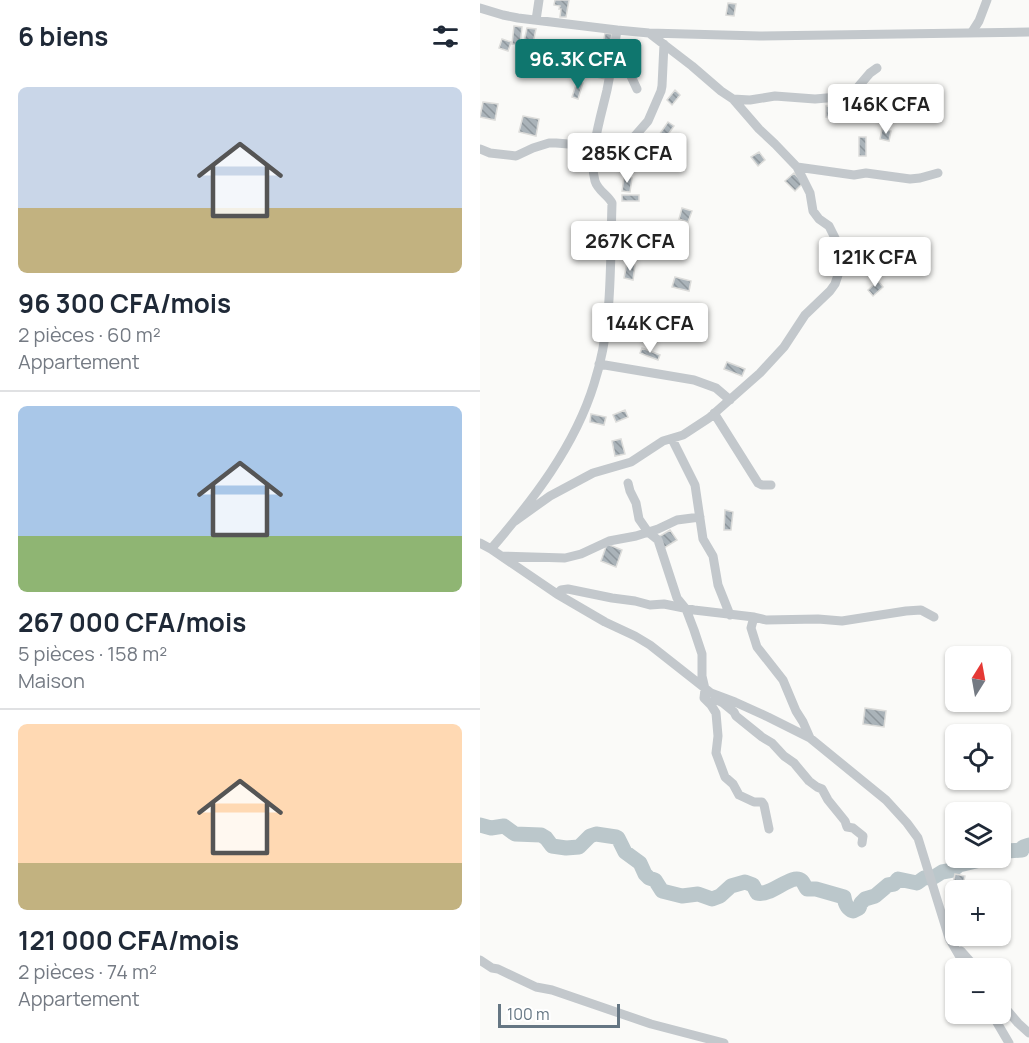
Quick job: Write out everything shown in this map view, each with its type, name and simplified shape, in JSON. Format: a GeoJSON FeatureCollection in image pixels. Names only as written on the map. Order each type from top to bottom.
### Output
{"type":"FeatureCollection","features":[{"type":"Feature","properties":{"kind":"street"},"geometry":{"type":"LineString","coordinates":[[536,20],[539,0]]}},
{"type":"Feature","properties":{"kind":"street"},"geometry":{"type":"LineString","coordinates":[[972,32],[987,0]]}},
{"type":"Feature","properties":{"kind":"street"},"geometry":{"type":"LineString","coordinates":[[480,8],[503,15],[536,20],[649,33],[760,36],[1029,32]]}},
{"type":"Feature","properties":{"kind":"street"},"geometry":{"type":"LineString","coordinates":[[491,549],[515,521],[567,448],[595,383],[604,340],[610,289],[612,203],[596,186],[594,146],[617,30]]}},
{"type":"Feature","properties":{"kind":"street"},"geometry":{"type":"LineString","coordinates":[[515,521],[550,496],[593,473],[631,462],[663,441],[682,435],[714,413],[760,373],[784,347],[805,315],[830,291],[838,275],[836,240],[829,226],[813,211],[810,193],[797,167],[733,99],[649,33]]}},
{"type":"Feature","properties":{"kind":"street"},"geometry":{"type":"LineString","coordinates":[[480,149],[489,153],[516,156],[549,143],[594,146],[608,144],[629,151],[634,137],[648,121],[661,90],[664,44]]}},
{"type":"Feature","properties":{"kind":"street"},"geometry":{"type":"LineString","coordinates":[[614,54],[630,74],[637,89]]}},
{"type":"Feature","properties":{"kind":"street"},"geometry":{"type":"LineString","coordinates":[[733,99],[750,100],[775,96],[815,99],[849,96],[877,68]]}},
{"type":"Feature","properties":{"kind":"street"},"geometry":{"type":"LineString","coordinates":[[797,167],[854,175],[866,173],[910,179],[938,173]]}},
{"type":"Feature","properties":{"kind":"street"},"geometry":{"type":"LineString","coordinates":[[599,364],[694,380],[716,388],[730,400]]}},
{"type":"Feature","properties":{"kind":"street"},"geometry":{"type":"LineString","coordinates":[[714,413],[758,483],[771,485]]}},
{"type":"Feature","properties":{"kind":"street"},"geometry":{"type":"LineString","coordinates":[[672,439],[694,485],[703,538],[713,556],[718,585],[730,615]]}},
{"type":"Feature","properties":{"kind":"street"},"geometry":{"type":"LineString","coordinates":[[628,483],[636,503],[639,519],[648,532],[658,540],[677,598],[686,609],[702,654],[704,698],[716,713],[718,736],[716,753],[722,771],[739,795],[754,802],[762,802],[769,829]]}},
{"type":"Feature","properties":{"kind":"street"},"geometry":{"type":"LineString","coordinates":[[501,556],[564,558],[609,541],[648,532],[677,520],[700,517]]}},
{"type":"Feature","properties":{"kind":"street"},"geometry":{"type":"LineString","coordinates":[[480,543],[557,594],[635,636],[662,654],[705,689],[712,698],[723,703],[762,737],[772,742],[809,781],[822,789],[847,827],[853,828],[863,836],[862,843]]}},
{"type":"Feature","properties":{"kind":"street"},"geometry":{"type":"LineString","coordinates":[[557,594],[561,590],[568,589],[647,604],[664,604],[766,620],[843,621],[921,610],[934,617]]}},
{"type":"Feature","properties":{"kind":"street"},"geometry":{"type":"LineString","coordinates":[[754,617],[750,627],[757,647],[783,680],[810,738]]}},
{"type":"Feature","properties":{"kind":"street"},"geometry":{"type":"LineString","coordinates":[[705,689],[810,738],[886,800],[918,838],[945,925]]}},
{"type":"Feature","properties":{"kind":"street"},"geometry":{"type":"LineString","coordinates":[[956,946],[967,958]]}},
{"type":"Feature","properties":{"kind":"street"},"geometry":{"type":"LineString","coordinates":[[480,960],[492,968],[536,987],[552,990],[651,1024],[724,1043]]}},
{"type":"Feature","properties":{"kind":"street"},"geometry":{"type":"LineString","coordinates":[[1011,1015],[1029,1033]]}},
{"type":"Feature","properties":{"kind":"street"},"geometry":{"type":"LineString","coordinates":[[998,1024],[1009,1043]]}},
{"type":"Feature","properties":{"kind":"building"},"geometry":{"type":"Polygon","coordinates":[[[555,0],[569,0],[566,17],[560,17],[561,9],[559,9],[560,6],[554,5],[555,0]]]}},
{"type":"Feature","properties":{"kind":"building"},"geometry":{"type":"Polygon","coordinates":[[[728,3],[736,4],[734,16],[726,15],[728,3]]]}},
{"type":"Feature","properties":{"kind":"building"},"geometry":{"type":"Polygon","coordinates":[[[514,26],[522,27],[520,45],[512,44],[514,26]]]}},
{"type":"Feature","properties":{"kind":"building"},"geometry":{"type":"Polygon","coordinates":[[[527,28],[536,29],[532,48],[523,46],[527,28]]]}},
{"type":"Feature","properties":{"kind":"building"},"geometry":{"type":"Polygon","coordinates":[[[605,33],[612,34],[607,63],[600,62],[605,33]]]}},
{"type":"Feature","properties":{"kind":"building"},"geometry":{"type":"Polygon","coordinates":[[[502,39],[511,42],[508,51],[499,48],[502,39]]]}},
{"type":"Feature","properties":{"kind":"building"},"geometry":{"type":"Polygon","coordinates":[[[599,66],[608,68],[606,79],[596,77],[599,66]]]}},
{"type":"Feature","properties":{"kind":"building"},"geometry":{"type":"Polygon","coordinates":[[[577,81],[583,83],[578,99],[572,97],[577,81]]]}},
{"type":"Feature","properties":{"kind":"building"},"geometry":{"type":"Polygon","coordinates":[[[675,90],[680,95],[672,105],[667,100],[675,90]]]}},
{"type":"Feature","properties":{"kind":"building"},"geometry":{"type":"Polygon","coordinates":[[[483,102],[498,104],[495,120],[480,117],[483,102]]]}},
{"type":"Feature","properties":{"kind":"building"},"geometry":{"type":"Polygon","coordinates":[[[826,106],[836,107],[835,117],[826,117],[826,106]]]}},
{"type":"Feature","properties":{"kind":"building"},"geometry":{"type":"Polygon","coordinates":[[[523,116],[539,119],[536,136],[519,132],[523,116]]]}},
{"type":"Feature","properties":{"kind":"building"},"geometry":{"type":"Polygon","coordinates":[[[668,122],[674,126],[656,152],[650,148],[668,122]]]}},
{"type":"Feature","properties":{"kind":"building"},"geometry":{"type":"Polygon","coordinates":[[[882,129],[891,131],[889,141],[880,139],[882,129]]]}},
{"type":"Feature","properties":{"kind":"building"},"geometry":{"type":"Polygon","coordinates":[[[859,137],[866,137],[866,156],[859,156],[859,137]]]}},
{"type":"Feature","properties":{"kind":"building"},"geometry":{"type":"Polygon","coordinates":[[[759,152],[765,160],[758,166],[751,157],[759,152]]]}},
{"type":"Feature","properties":{"kind":"building"},"geometry":{"type":"Polygon","coordinates":[[[794,173],[803,183],[795,191],[785,181],[794,173]]]}},
{"type":"Feature","properties":{"kind":"building"},"geometry":{"type":"Polygon","coordinates":[[[624,177],[632,178],[630,192],[622,191],[624,177]]]}},
{"type":"Feature","properties":{"kind":"building"},"geometry":{"type":"Polygon","coordinates":[[[622,195],[639,195],[639,201],[622,201],[622,195]]]}},
{"type":"Feature","properties":{"kind":"building"},"geometry":{"type":"Polygon","coordinates":[[[682,208],[692,211],[688,222],[679,219],[682,208]]]}},
{"type":"Feature","properties":{"kind":"building"},"geometry":{"type":"Polygon","coordinates":[[[674,245],[683,246],[683,256],[673,255],[674,245]]]}},
{"type":"Feature","properties":{"kind":"building"},"geometry":{"type":"Polygon","coordinates":[[[627,263],[635,265],[633,280],[624,278],[627,263]]]}},
{"type":"Feature","properties":{"kind":"building"},"geometry":{"type":"Polygon","coordinates":[[[675,277],[691,281],[689,291],[672,287],[675,277]]]}},
{"type":"Feature","properties":{"kind":"building"},"geometry":{"type":"Polygon","coordinates":[[[878,281],[883,287],[873,296],[868,290],[878,281]]]}},
{"type":"Feature","properties":{"kind":"building"},"geometry":{"type":"Polygon","coordinates":[[[679,323],[695,328],[693,337],[676,332],[679,323]]]}},
{"type":"Feature","properties":{"kind":"building"},"geometry":{"type":"Polygon","coordinates":[[[642,348],[660,355],[658,360],[640,353],[642,348]]]}},
{"type":"Feature","properties":{"kind":"building"},"geometry":{"type":"Polygon","coordinates":[[[727,362],[745,369],[742,376],[724,369],[727,362]]]}},
{"type":"Feature","properties":{"kind":"building"},"geometry":{"type":"Polygon","coordinates":[[[625,410],[628,417],[616,422],[613,415],[625,410]]]}},
{"type":"Feature","properties":{"kind":"building"},"geometry":{"type":"Polygon","coordinates":[[[591,414],[606,417],[604,425],[590,422],[591,414]]]}},
{"type":"Feature","properties":{"kind":"building"},"geometry":{"type":"Polygon","coordinates":[[[621,439],[625,454],[615,456],[612,441],[621,439]]]}},
{"type":"Feature","properties":{"kind":"building"},"geometry":{"type":"Polygon","coordinates":[[[725,510],[733,512],[731,530],[724,530],[725,510]]]}},
{"type":"Feature","properties":{"kind":"building"},"geometry":{"type":"Polygon","coordinates":[[[670,530],[677,540],[664,548],[657,538],[670,530]]]}},
{"type":"Feature","properties":{"kind":"building"},"geometry":{"type":"Polygon","coordinates":[[[607,544],[622,550],[616,567],[601,561],[607,544]]]}},
{"type":"Feature","properties":{"kind":"building"},"geometry":{"type":"Polygon","coordinates":[[[865,708],[886,711],[884,727],[863,724],[865,708]]]}},
{"type":"Feature","properties":{"kind":"building"},"geometry":{"type":"Polygon","coordinates":[[[955,874],[965,876],[964,880],[954,880],[955,874]]]}},
{"type":"Feature","properties":{"kind":"waterway"},"geometry":{"type":"LineString","coordinates":[[480,825],[491,828],[504,826],[515,834],[541,835],[552,846],[566,848],[579,847],[590,836],[596,834],[616,837],[625,852],[640,863],[645,874],[655,880],[662,891],[682,896],[698,894],[712,899],[720,896],[731,886],[745,882],[753,885],[757,893],[763,893],[798,879],[807,889],[816,889],[844,897],[847,906],[853,911],[859,908],[865,899],[875,896],[898,879],[917,883],[924,878],[934,877],[955,868]]}},
{"type":"Feature","properties":{"kind":"waterway"},"geometry":{"type":"LineString","coordinates":[[1011,851],[1022,850],[1023,847],[1029,845]]}}]}
